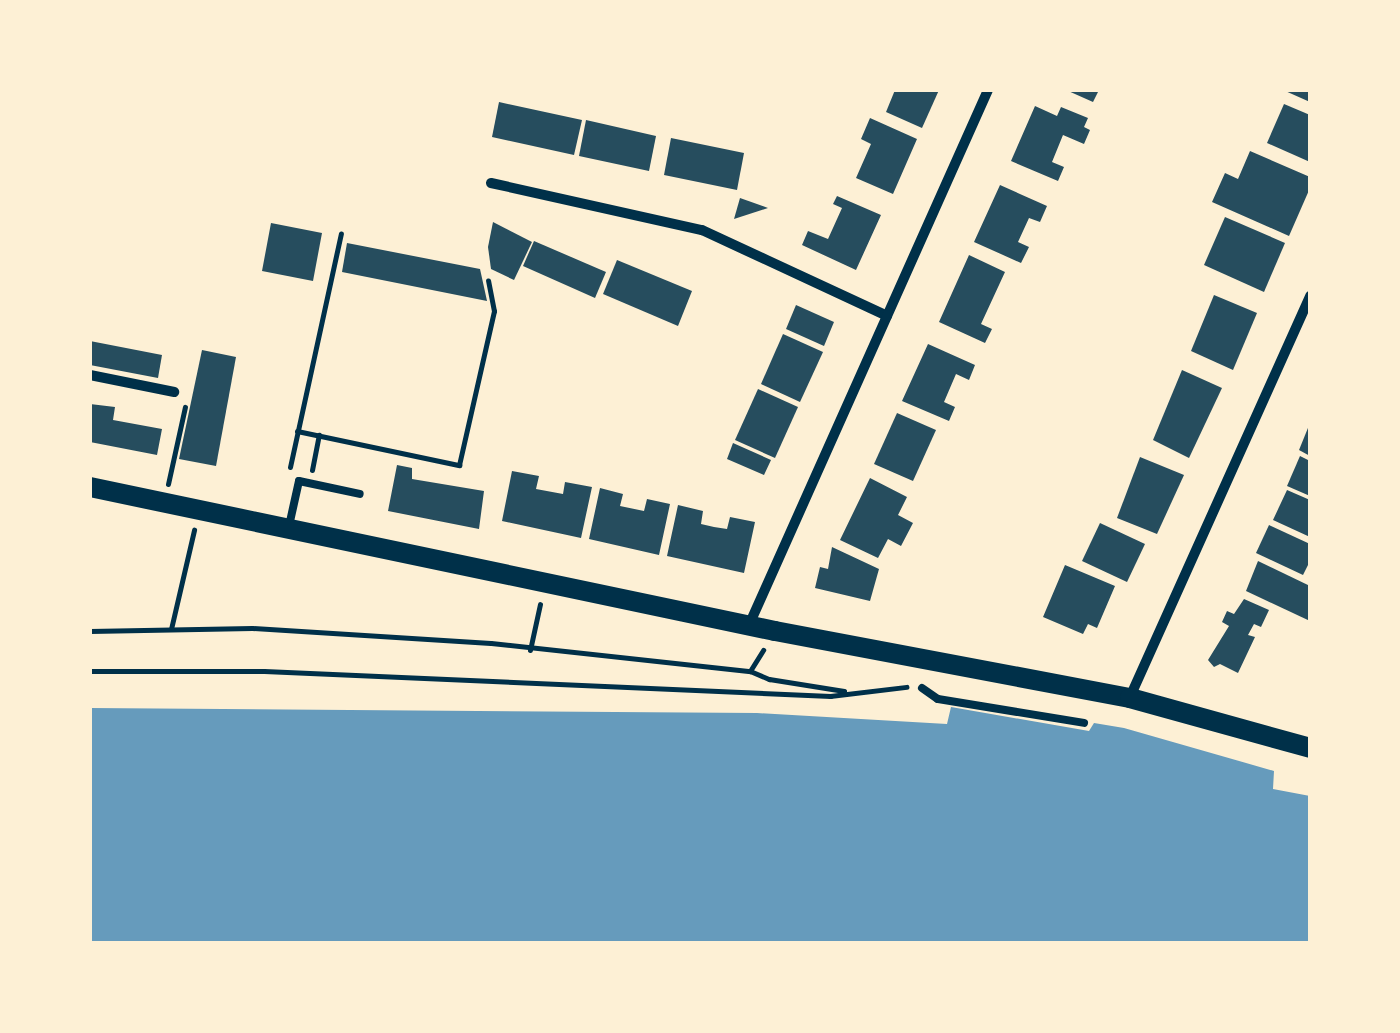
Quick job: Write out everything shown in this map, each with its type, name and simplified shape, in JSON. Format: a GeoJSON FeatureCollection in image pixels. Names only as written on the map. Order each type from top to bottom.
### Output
{"type":"FeatureCollection","features":[{"type":"Feature","properties":{"kind":"main road"},"geometry":{"type":"LineString","coordinates":[[90,487],[775,631],[1130,698],[1310,748]]}},
{"type":"Feature","properties":{"kind":"street"},"geometry":{"type":"LineString","coordinates":[[749,625],[988,90]]}},
{"type":"Feature","properties":{"kind":"street"},"geometry":{"type":"LineString","coordinates":[[492,182],[702,230],[887,316]]}},
{"type":"Feature","properties":{"kind":"street"},"geometry":{"type":"LineString","coordinates":[[1130,698],[1310,296]]}},
{"type":"Feature","properties":{"kind":"street"},"geometry":{"type":"LineString","coordinates":[[90,375],[174,392]]}},
{"type":"Feature","properties":{"kind":"lane"},"geometry":{"type":"LineString","coordinates":[[289,526],[299,481],[360,494]]}},
{"type":"Feature","properties":{"kind":"lane"},"geometry":{"type":"LineString","coordinates":[[922,688],[938,699],[1084,723]]}},
{"type":"Feature","properties":{"kind":"path"},"geometry":{"type":"LineString","coordinates":[[289,468],[341,234]]}},
{"type":"Feature","properties":{"kind":"path"},"geometry":{"type":"LineString","coordinates":[[298,430],[459,465],[494,311],[488,280]]}},
{"type":"Feature","properties":{"kind":"path"},"geometry":{"type":"LineString","coordinates":[[164,502],[188,396],[174,392]]}},
{"type":"Feature","properties":{"kind":"path"},"geometry":{"type":"LineString","coordinates":[[315,452],[319,435]]}},
{"type":"Feature","properties":{"kind":"path"},"geometry":{"type":"LineString","coordinates":[[171,629],[199,509]]}},
{"type":"Feature","properties":{"kind":"path"},"geometry":{"type":"LineString","coordinates":[[530,650],[544,582]]}},
{"type":"Feature","properties":{"kind":"path"},"geometry":{"type":"LineString","coordinates":[[90,631],[252,628],[490,643],[750,670],[769,680],[854,692]]}},
{"type":"Feature","properties":{"kind":"path"},"geometry":{"type":"LineString","coordinates":[[750,670],[775,631]]}},
{"type":"Feature","properties":{"kind":"path"},"geometry":{"type":"LineString","coordinates":[[90,671],[264,671],[830,696],[896,686]]}},
{"type":"Feature","properties":{"kind":"water"},"geometry":{"type":"Polygon","coordinates":[[[951,707],[1089,731],[1094,723],[1124,728],[1274,771],[1273,789],[1310,796],[1310,943],[90,943],[90,708],[757,713],[947,724],[951,707]]]}},
{"type":"Feature","properties":{"kind":"building"},"geometry":{"type":"Polygon","coordinates":[[[895,90],[939,90],[922,128],[886,112],[895,90]]]}},
{"type":"Feature","properties":{"kind":"building"},"geometry":{"type":"Polygon","coordinates":[[[1066,90],[1099,90],[1093,102],[1066,90]]]}},
{"type":"Feature","properties":{"kind":"building"},"geometry":{"type":"Polygon","coordinates":[[[1283,90],[1310,90],[1310,102],[1283,90]]]}},
{"type":"Feature","properties":{"kind":"building"},"geometry":{"type":"Polygon","coordinates":[[[499,102],[582,120],[574,155],[492,137],[499,102]]]}},
{"type":"Feature","properties":{"kind":"building"},"geometry":{"type":"Polygon","coordinates":[[[1284,104],[1310,115],[1310,162],[1267,143],[1284,104]]]}},
{"type":"Feature","properties":{"kind":"building"},"geometry":{"type":"Polygon","coordinates":[[[1035,106],[1057,116],[1061,107],[1088,118],[1084,127],[1090,130],[1084,144],[1063,135],[1052,162],[1064,167],[1058,181],[1011,161],[1035,106]]]}},
{"type":"Feature","properties":{"kind":"building"},"geometry":{"type":"Polygon","coordinates":[[[870,118],[917,139],[893,194],[856,178],[871,144],[861,139],[870,118]]]}},
{"type":"Feature","properties":{"kind":"building"},"geometry":{"type":"Polygon","coordinates":[[[586,120],[656,136],[649,171],[579,156],[586,120]]]}},
{"type":"Feature","properties":{"kind":"building"},"geometry":{"type":"Polygon","coordinates":[[[671,138],[744,153],[737,190],[664,175],[671,138]]]}},
{"type":"Feature","properties":{"kind":"building"},"geometry":{"type":"Polygon","coordinates":[[[1250,151],[1310,177],[1310,188],[1289,236],[1212,202],[1225,173],[1238,179],[1250,151]]]}},
{"type":"Feature","properties":{"kind":"building"},"geometry":{"type":"Polygon","coordinates":[[[1000,185],[1047,206],[1040,222],[1029,218],[1018,242],[1029,247],[1021,263],[974,242],[1000,185]]]}},
{"type":"Feature","properties":{"kind":"building"},"geometry":{"type":"Polygon","coordinates":[[[837,196],[881,215],[856,270],[802,245],[808,231],[828,239],[842,208],[833,204],[837,196]]]}},
{"type":"Feature","properties":{"kind":"building"},"geometry":{"type":"Polygon","coordinates":[[[740,198],[768,208],[734,219],[740,198]]]}},
{"type":"Feature","properties":{"kind":"building"},"geometry":{"type":"Polygon","coordinates":[[[1225,217],[1285,243],[1264,292],[1204,265],[1225,217]]]}},
{"type":"Feature","properties":{"kind":"building"},"geometry":{"type":"Polygon","coordinates":[[[493,222],[532,242],[514,280],[491,269],[488,247],[493,222]]]}},
{"type":"Feature","properties":{"kind":"building"},"geometry":{"type":"Polygon","coordinates":[[[271,223],[322,233],[313,281],[262,271],[271,223]]]}},
{"type":"Feature","properties":{"kind":"building"},"geometry":{"type":"Polygon","coordinates":[[[534,241],[606,272],[595,298],[523,266],[534,241]]]}},
{"type":"Feature","properties":{"kind":"building"},"geometry":{"type":"Polygon","coordinates":[[[347,243],[480,269],[487,301],[342,272],[347,243]]]}},
{"type":"Feature","properties":{"kind":"building"},"geometry":{"type":"Polygon","coordinates":[[[969,255],[1005,272],[981,324],[992,329],[985,343],[939,322],[969,255]]]}},
{"type":"Feature","properties":{"kind":"building"},"geometry":{"type":"Polygon","coordinates":[[[617,260],[692,291],[678,326],[603,294],[617,260]]]}},
{"type":"Feature","properties":{"kind":"building"},"geometry":{"type":"Polygon","coordinates":[[[1214,295],[1257,313],[1233,370],[1191,351],[1214,295]]]}},
{"type":"Feature","properties":{"kind":"building"},"geometry":{"type":"Polygon","coordinates":[[[796,305],[834,322],[824,346],[786,329],[796,305]]]}},
{"type":"Feature","properties":{"kind":"building"},"geometry":{"type":"Polygon","coordinates":[[[783,334],[823,352],[800,402],[761,384],[783,334]]]}},
{"type":"Feature","properties":{"kind":"building"},"geometry":{"type":"Polygon","coordinates":[[[90,341],[162,355],[158,378],[90,365],[90,341]]]}},
{"type":"Feature","properties":{"kind":"building"},"geometry":{"type":"Polygon","coordinates":[[[928,344],[975,365],[969,380],[956,374],[944,402],[955,407],[949,421],[902,401],[928,344]]]}},
{"type":"Feature","properties":{"kind":"building"},"geometry":{"type":"Polygon","coordinates":[[[202,350],[236,357],[216,466],[179,459],[202,350]]]}},
{"type":"Feature","properties":{"kind":"building"},"geometry":{"type":"Polygon","coordinates":[[[1182,370],[1222,388],[1189,458],[1153,440],[1182,370]]]}},
{"type":"Feature","properties":{"kind":"building"},"geometry":{"type":"Polygon","coordinates":[[[758,389],[798,407],[775,458],[735,440],[758,389]]]}},
{"type":"Feature","properties":{"kind":"building"},"geometry":{"type":"Polygon","coordinates":[[[90,404],[115,407],[113,420],[162,429],[157,455],[90,442],[90,404]]]}},
{"type":"Feature","properties":{"kind":"building"},"geometry":{"type":"Polygon","coordinates":[[[897,413],[936,430],[913,481],[874,464],[897,413]]]}},
{"type":"Feature","properties":{"kind":"building"},"geometry":{"type":"Polygon","coordinates":[[[1310,423],[1310,456],[1299,450],[1310,423]]]}},
{"type":"Feature","properties":{"kind":"building"},"geometry":{"type":"Polygon","coordinates":[[[733,443],[771,460],[764,475],[727,459],[733,443]]]}},
{"type":"Feature","properties":{"kind":"building"},"geometry":{"type":"Polygon","coordinates":[[[1300,456],[1310,461],[1310,496],[1287,486],[1300,456]]]}},
{"type":"Feature","properties":{"kind":"building"},"geometry":{"type":"Polygon","coordinates":[[[1140,457],[1184,475],[1157,534],[1117,518],[1140,457]]]}},
{"type":"Feature","properties":{"kind":"building"},"geometry":{"type":"Polygon","coordinates":[[[397,465],[412,468],[412,479],[484,491],[479,529],[388,511],[397,465]]]}},
{"type":"Feature","properties":{"kind":"building"},"geometry":{"type":"Polygon","coordinates":[[[512,471],[539,476],[536,489],[563,494],[565,482],[592,487],[581,538],[502,521],[512,471]]]}},
{"type":"Feature","properties":{"kind":"building"},"geometry":{"type":"Polygon","coordinates":[[[870,478],[907,497],[898,515],[913,523],[901,546],[888,539],[878,558],[840,540],[870,478]]]}},
{"type":"Feature","properties":{"kind":"building"},"geometry":{"type":"Polygon","coordinates":[[[600,488],[623,494],[620,506],[644,511],[647,499],[670,504],[659,555],[589,539],[600,488]]]}},
{"type":"Feature","properties":{"kind":"building"},"geometry":{"type":"Polygon","coordinates":[[[1287,490],[1310,500],[1310,537],[1273,520],[1287,490]]]}},
{"type":"Feature","properties":{"kind":"building"},"geometry":{"type":"Polygon","coordinates":[[[678,505],[703,511],[701,524],[714,527],[727,529],[730,517],[755,522],[744,573],[667,556],[678,505]]]}},
{"type":"Feature","properties":{"kind":"building"},"geometry":{"type":"Polygon","coordinates":[[[1100,523],[1145,544],[1127,582],[1082,561],[1100,523]]]}},
{"type":"Feature","properties":{"kind":"building"},"geometry":{"type":"Polygon","coordinates":[[[1269,525],[1310,544],[1310,561],[1303,575],[1256,553],[1269,525]]]}},
{"type":"Feature","properties":{"kind":"building"},"geometry":{"type":"Polygon","coordinates":[[[832,547],[879,569],[870,601],[815,588],[820,567],[828,569],[832,547]]]}},
{"type":"Feature","properties":{"kind":"building"},"geometry":{"type":"Polygon","coordinates":[[[1258,561],[1310,586],[1310,621],[1246,591],[1258,561]]]}},
{"type":"Feature","properties":{"kind":"building"},"geometry":{"type":"Polygon","coordinates":[[[1065,565],[1115,586],[1097,628],[1088,624],[1083,634],[1043,617],[1065,565]]]}},
{"type":"Feature","properties":{"kind":"building"},"geometry":{"type":"Polygon","coordinates":[[[1244,599],[1269,610],[1261,627],[1254,624],[1248,635],[1255,637],[1238,673],[1220,664],[1214,667],[1208,660],[1229,626],[1222,622],[1227,611],[1234,614],[1244,599]]]}}]}
